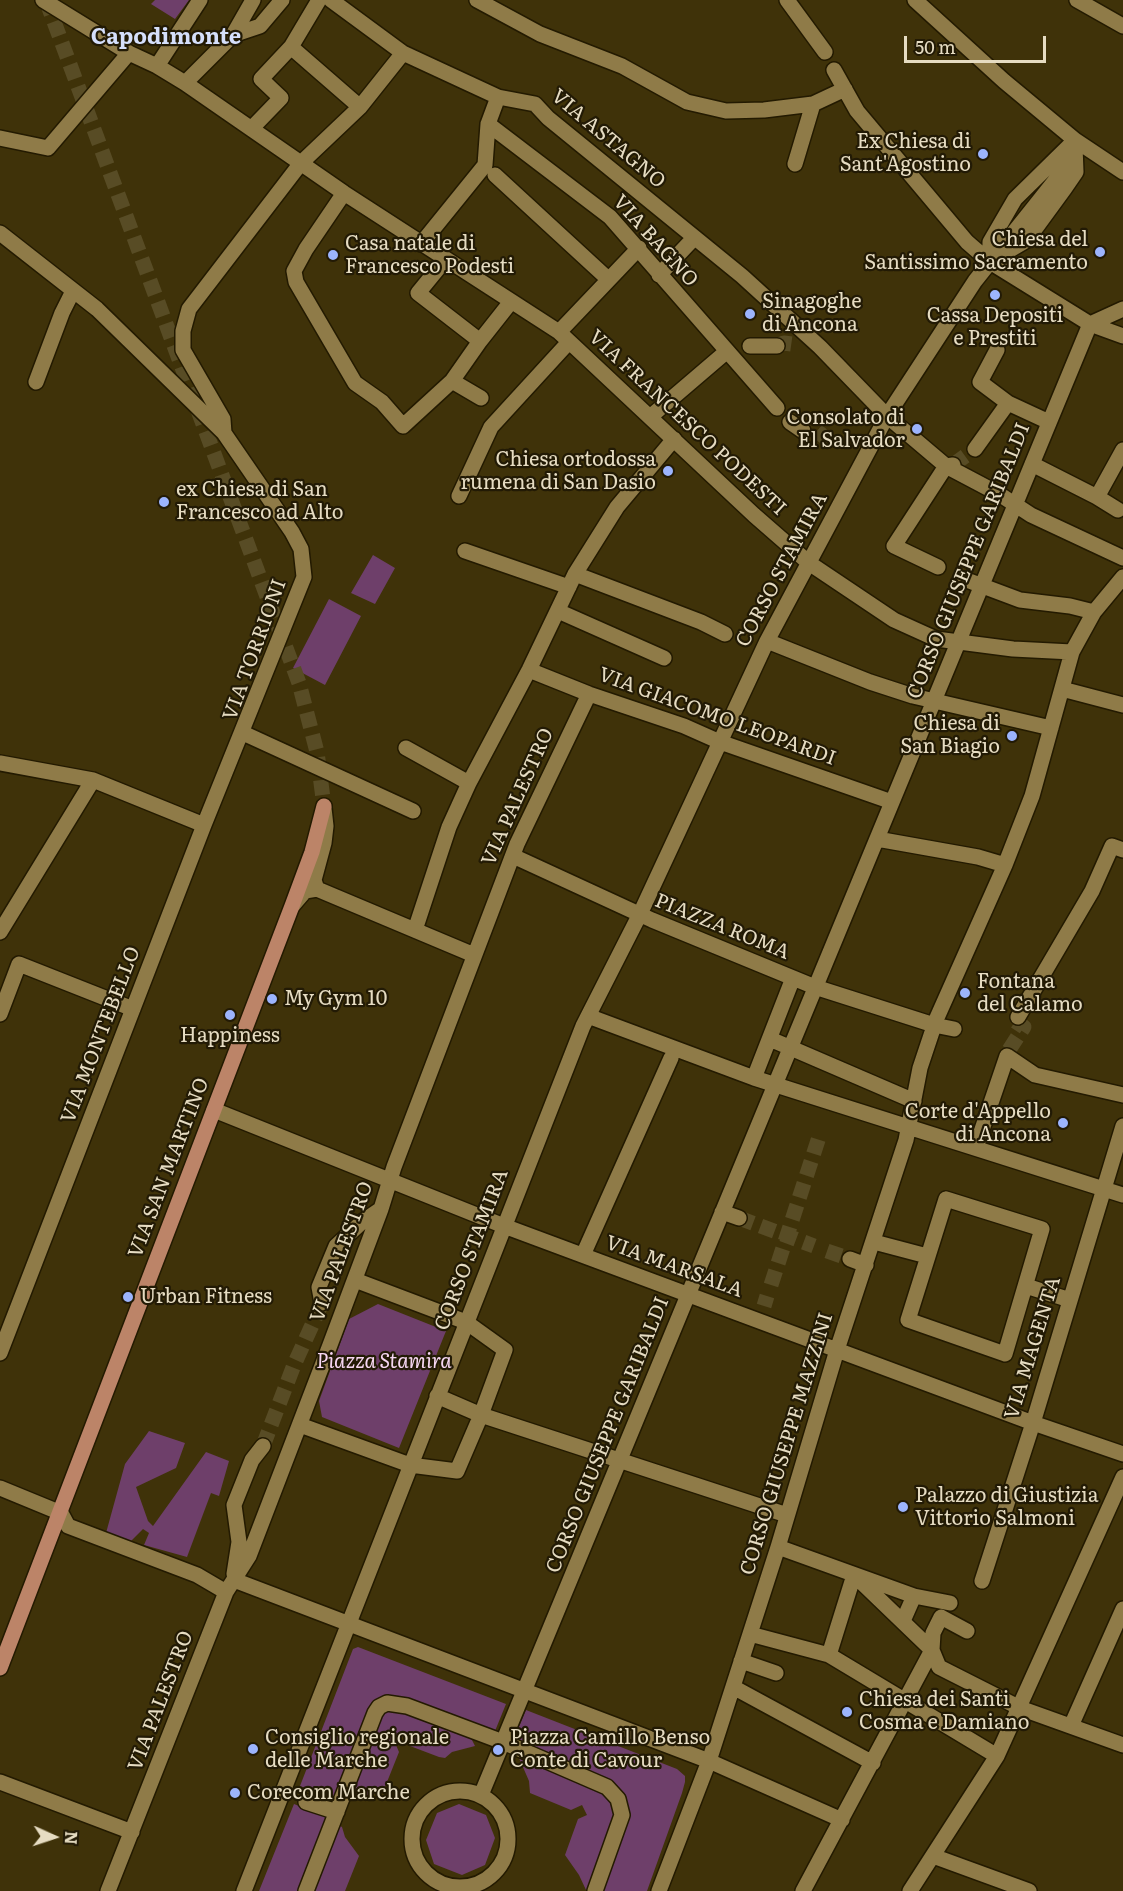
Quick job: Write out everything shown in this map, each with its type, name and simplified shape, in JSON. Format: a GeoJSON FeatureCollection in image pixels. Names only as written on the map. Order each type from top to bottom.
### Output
{"type":"FeatureCollection","features":[{"type":"Feature","properties":{"kind":"main road","name":"VIA SAN MARTINO"},"geometry":{"type":"LineString","coordinates":[[0,1668],[292,906],[312,852],[324,806]]}},
{"type":"Feature","properties":{"kind":"street","name":"VIA FRANCESCO PODESTI"},"geometry":{"type":"LineString","coordinates":[[43,0],[129,53],[186,83],[344,193],[564,338],[754,515],[809,563],[894,620],[936,639],[1013,649],[1072,652]]}},
{"type":"Feature","properties":{"kind":"street"},"geometry":{"type":"LineString","coordinates":[[157,66],[200,0]]}},
{"type":"Feature","properties":{"kind":"street"},"geometry":{"type":"LineString","coordinates":[[186,83],[233,35],[253,0]]}},
{"type":"Feature","properties":{"kind":"street"},"geometry":{"type":"LineString","coordinates":[[233,35],[260,26],[282,0]]}},
{"type":"Feature","properties":{"kind":"street"},"geometry":{"type":"LineString","coordinates":[[252,128],[281,98],[261,79],[291,48],[319,0]]}},
{"type":"Feature","properties":{"kind":"street","name":"VIA ASTAGNO"},"geometry":{"type":"LineString","coordinates":[[331,0],[403,53],[498,97],[535,104],[548,118],[742,276],[820,347],[887,416],[950,466],[1031,515],[1123,558]]}},
{"type":"Feature","properties":{"kind":"street"},"geometry":{"type":"LineString","coordinates":[[477,0],[540,34],[622,66],[687,102],[726,111],[764,110],[813,104],[845,89]]}},
{"type":"Feature","properties":{"kind":"street"},"geometry":{"type":"LineString","coordinates":[[787,0],[825,52]]}},
{"type":"Feature","properties":{"kind":"street"},"geometry":{"type":"LineString","coordinates":[[915,0],[1004,81],[1075,140],[1123,172]]}},
{"type":"Feature","properties":{"kind":"street"},"geometry":{"type":"LineString","coordinates":[[1077,0],[1123,26]]}},
{"type":"Feature","properties":{"kind":"street"},"geometry":{"type":"LineString","coordinates":[[291,48],[360,107]]}},
{"type":"Feature","properties":{"kind":"street"},"geometry":{"type":"LineString","coordinates":[[0,138],[48,148],[129,53]]}},
{"type":"Feature","properties":{"kind":"street"},"geometry":{"type":"LineString","coordinates":[[224,433],[223,419],[183,350],[183,331],[189,309],[301,163],[360,107],[403,53]]}},
{"type":"Feature","properties":{"kind":"street"},"geometry":{"type":"LineString","coordinates":[[834,70],[856,111],[959,234],[990,261],[1090,324],[1123,336]]}},
{"type":"Feature","properties":{"kind":"street"},"geometry":{"type":"LineString","coordinates":[[498,97],[488,124],[490,170],[608,279]]}},
{"type":"Feature","properties":{"kind":"street"},"geometry":{"type":"LineString","coordinates":[[795,164],[813,104]]}},
{"type":"Feature","properties":{"kind":"street","name":"VIA BAGNO"},"geometry":{"type":"LineString","coordinates":[[488,124],[610,217],[777,408]]}},
{"type":"Feature","properties":{"kind":"street"},"geometry":{"type":"LineString","coordinates":[[990,261],[990,242],[1015,199],[1075,140]]}},
{"type":"Feature","properties":{"kind":"street"},"geometry":{"type":"LineString","coordinates":[[990,261],[1027,240],[1060,195],[1076,172],[1075,140]]}},
{"type":"Feature","properties":{"kind":"street"},"geometry":{"type":"LineString","coordinates":[[421,244],[490,170]]}},
{"type":"Feature","properties":{"kind":"street"},"geometry":{"type":"LineString","coordinates":[[344,193],[294,271],[296,282],[355,382],[382,402],[404,426],[452,381],[510,303]]}},
{"type":"Feature","properties":{"kind":"street","name":"VIA TORRIONI"},"geometry":{"type":"LineString","coordinates":[[0,233],[97,309],[224,433],[292,532],[301,549],[304,577],[243,733],[413,811]]}},
{"type":"Feature","properties":{"kind":"street"},"geometry":{"type":"LineString","coordinates":[[659,275],[694,238]]}},
{"type":"Feature","properties":{"kind":"street"},"geometry":{"type":"LineString","coordinates":[[459,496],[491,427],[564,338],[608,279],[639,248]]}},
{"type":"Feature","properties":{"kind":"street"},"geometry":{"type":"LineString","coordinates":[[445,260],[418,293],[480,341]]}},
{"type":"Feature","properties":{"kind":"street","name":"CORSO STAMIRA"},"geometry":{"type":"LineString","coordinates":[[640,914],[767,641],[887,416],[990,261]]}},
{"type":"Feature","properties":{"kind":"street"},"geometry":{"type":"LineString","coordinates":[[36,382],[62,313],[73,291]]}},
{"type":"Feature","properties":{"kind":"street"},"geometry":{"type":"LineString","coordinates":[[1090,324],[1123,309]]}},
{"type":"Feature","properties":{"kind":"street","name":"CORSO GIUSEPPE GARIBALDI"},"geometry":{"type":"LineString","coordinates":[[817,983],[1090,324]]}},
{"type":"Feature","properties":{"kind":"street"},"geometry":{"type":"LineString","coordinates":[[750,346],[777,346]]}},
{"type":"Feature","properties":{"kind":"street"},"geometry":{"type":"LineString","coordinates":[[997,350],[980,382],[1008,403],[1049,422]]}},
{"type":"Feature","properties":{"kind":"street"},"geometry":{"type":"LineString","coordinates":[[650,417],[732,357]]}},
{"type":"Feature","properties":{"kind":"street"},"geometry":{"type":"LineString","coordinates":[[452,381],[481,398]]}},
{"type":"Feature","properties":{"kind":"street"},"geometry":{"type":"LineString","coordinates":[[975,449],[1008,403]]}},
{"type":"Feature","properties":{"kind":"street"},"geometry":{"type":"LineString","coordinates":[[415,930],[449,827],[572,580],[617,507],[674,439]]}},
{"type":"Feature","properties":{"kind":"street"},"geometry":{"type":"LineString","coordinates":[[1097,497],[1123,450]]}},
{"type":"Feature","properties":{"kind":"street"},"geometry":{"type":"LineString","coordinates":[[1032,464],[1118,510]]}},
{"type":"Feature","properties":{"kind":"street"},"geometry":{"type":"LineString","coordinates":[[938,567],[894,546],[950,466]]}},
{"type":"Feature","properties":{"kind":"street"},"geometry":{"type":"LineString","coordinates":[[465,551],[572,580],[701,622],[725,634]]}},
{"type":"Feature","properties":{"kind":"street"},"geometry":{"type":"LineString","coordinates":[[913,1133],[914,1101],[920,1068],[935,1023],[1005,865],[1032,796],[1072,652],[1094,612],[1123,577]]}},
{"type":"Feature","properties":{"kind":"street"},"geometry":{"type":"LineString","coordinates":[[964,579],[1020,600],[1070,606],[1094,612]]}},
{"type":"Feature","properties":{"kind":"street"},"geometry":{"type":"LineString","coordinates":[[558,611],[664,658]]}},
{"type":"Feature","properties":{"kind":"street"},"geometry":{"type":"LineString","coordinates":[[767,641],[870,682],[935,701],[1051,728]]}},
{"type":"Feature","properties":{"kind":"street","name":"VIA GIACOMO LEOPARDI"},"geometry":{"type":"LineString","coordinates":[[529,670],[589,694],[684,726],[720,742],[892,802]]}},
{"type":"Feature","properties":{"kind":"street"},"geometry":{"type":"LineString","coordinates":[[1062,689],[1123,705]]}},
{"type":"Feature","properties":{"kind":"street","name":"VIA PALESTRO"},"geometry":{"type":"LineString","coordinates":[[108,1891],[230,1586],[249,1556],[513,856],[589,694]]}},
{"type":"Feature","properties":{"kind":"street","name":"VIA MONTEBELLO"},"geometry":{"type":"LineString","coordinates":[[0,1353],[204,825],[243,733]]}},
{"type":"Feature","properties":{"kind":"street"},"geometry":{"type":"LineString","coordinates":[[406,748],[469,783]]}},
{"type":"Feature","properties":{"kind":"street"},"geometry":{"type":"LineString","coordinates":[[0,763],[93,780],[204,825]]}},
{"type":"Feature","properties":{"kind":"street"},"geometry":{"type":"LineString","coordinates":[[0,932],[93,780]]}},
{"type":"Feature","properties":{"kind":"street"},"geometry":{"type":"LineString","coordinates":[[317,889],[314,880],[324,843],[326,826],[324,806]]}},
{"type":"Feature","properties":{"kind":"street"},"geometry":{"type":"LineString","coordinates":[[877,839],[978,857],[1005,865]]}},
{"type":"Feature","properties":{"kind":"street"},"geometry":{"type":"LineString","coordinates":[[1018,1017],[1092,891],[1112,846],[1123,850]]}},
{"type":"Feature","properties":{"kind":"street"},"geometry":{"type":"LineString","coordinates":[[513,856],[640,914]]}},
{"type":"Feature","properties":{"kind":"street"},"geometry":{"type":"LineString","coordinates":[[292,906],[305,891],[317,889],[474,955]]}},
{"type":"Feature","properties":{"kind":"street","name":"PIAZZA ROMA"},"geometry":{"type":"LineString","coordinates":[[586,1021],[640,914],[793,978],[817,983],[954,1029]]}},
{"type":"Feature","properties":{"kind":"street"},"geometry":{"type":"LineString","coordinates":[[0,1014],[20,964],[134,1009]]}},
{"type":"Feature","properties":{"kind":"street","name":"PIAZZA ROMA"},"geometry":{"type":"LineString","coordinates":[[754,1078],[793,978]]}},
{"type":"Feature","properties":{"kind":"street"},"geometry":{"type":"LineString","coordinates":[[772,1089],[817,983]]}},
{"type":"Feature","properties":{"kind":"street"},"geometry":{"type":"LineString","coordinates":[[779,1016],[800,1024]]}},
{"type":"Feature","properties":{"kind":"street"},"geometry":{"type":"LineString","coordinates":[[586,1021],[754,1078],[772,1089],[913,1133],[976,1147],[1123,1195]]}},
{"type":"Feature","properties":{"kind":"street","name":"CORSO STAMIRA"},"geometry":{"type":"LineString","coordinates":[[348,1624],[586,1021]]}},
{"type":"Feature","properties":{"kind":"street"},"geometry":{"type":"LineString","coordinates":[[770,1039],[914,1101]]}},
{"type":"Feature","properties":{"kind":"street"},"geometry":{"type":"LineString","coordinates":[[976,1147],[1008,1053],[1035,1075],[1123,1095]]}},
{"type":"Feature","properties":{"kind":"street"},"geometry":{"type":"LineString","coordinates":[[583,1256],[671,1058]]}},
{"type":"Feature","properties":{"kind":"street","name":"CORSO GIUSEPPE GARIBALDI"},"geometry":{"type":"LineString","coordinates":[[524,1691],[772,1089]]}},
{"type":"Feature","properties":{"kind":"street","name":"VIA MARSALA"},"geometry":{"type":"LineString","coordinates":[[214,1110],[583,1256],[688,1294],[762,1314],[837,1350],[1123,1454]]}},
{"type":"Feature","properties":{"kind":"street","name":"VIA MAGENTA"},"geometry":{"type":"LineString","coordinates":[[982,1581],[1033,1423],[1123,1126]]}},
{"type":"Feature","properties":{"kind":"street","name":"CORSO GIUSEPPE MAZZINI"},"geometry":{"type":"LineString","coordinates":[[709,1761],[778,1547],[837,1350],[913,1133]]}},
{"type":"Feature","properties":{"kind":"street"},"geometry":{"type":"LineString","coordinates":[[946,1199],[1042,1229],[1026,1286],[1005,1354],[908,1320],[946,1199]]}},
{"type":"Feature","properties":{"kind":"street"},"geometry":{"type":"LineString","coordinates":[[322,1303],[319,1287],[336,1246],[362,1222],[381,1209]]}},
{"type":"Feature","properties":{"kind":"street"},"geometry":{"type":"LineString","coordinates":[[722,1212],[739,1218]]}},
{"type":"Feature","properties":{"kind":"street"},"geometry":{"type":"LineString","coordinates":[[874,1242],[927,1256]]}},
{"type":"Feature","properties":{"kind":"street"},"geometry":{"type":"LineString","coordinates":[[850,1259],[866,1265]]}},
{"type":"Feature","properties":{"kind":"street"},"geometry":{"type":"LineString","coordinates":[[300,1425],[410,1466],[458,1471],[481,1415],[505,1350],[466,1322],[355,1280]]}},
{"type":"Feature","properties":{"kind":"street"},"geometry":{"type":"LineString","coordinates":[[1026,1286],[1070,1300]]}},
{"type":"Feature","properties":{"kind":"street"},"geometry":{"type":"LineString","coordinates":[[437,1396],[481,1415],[787,1515]]}},
{"type":"Feature","properties":{"kind":"street"},"geometry":{"type":"LineString","coordinates":[[230,1586],[239,1542],[234,1504],[252,1460],[262,1446]]}},
{"type":"Feature","properties":{"kind":"street"},"geometry":{"type":"LineString","coordinates":[[910,1891],[997,1756],[1123,1477]]}},
{"type":"Feature","properties":{"kind":"street"},"geometry":{"type":"LineString","coordinates":[[0,1488],[61,1513],[68,1526],[197,1575],[348,1624],[709,1761],[842,1821]]}},
{"type":"Feature","properties":{"kind":"street"},"geometry":{"type":"LineString","coordinates":[[778,1547],[914,1596],[950,1603]]}},
{"type":"Feature","properties":{"kind":"street"},"geometry":{"type":"LineString","coordinates":[[854,1575],[932,1650],[939,1667],[1020,1708],[1123,1745]]}},
{"type":"Feature","properties":{"kind":"street"},"geometry":{"type":"LineString","coordinates":[[829,1655],[854,1575]]}},
{"type":"Feature","properties":{"kind":"street"},"geometry":{"type":"LineString","coordinates":[[903,1621],[914,1596]]}},
{"type":"Feature","properties":{"kind":"street"},"geometry":{"type":"LineString","coordinates":[[1071,1726],[1123,1609]]}},
{"type":"Feature","properties":{"kind":"street"},"geometry":{"type":"LineString","coordinates":[[803,1891],[932,1650],[933,1633],[941,1617],[967,1631]]}},
{"type":"Feature","properties":{"kind":"street"},"geometry":{"type":"LineString","coordinates":[[244,1891],[348,1624]]}},
{"type":"Feature","properties":{"kind":"street"},"geometry":{"type":"LineString","coordinates":[[750,1634],[829,1655],[997,1756]]}},
{"type":"Feature","properties":{"kind":"street"},"geometry":{"type":"LineString","coordinates":[[741,1661],[776,1673]]}},
{"type":"Feature","properties":{"kind":"street"},"geometry":{"type":"LineString","coordinates":[[733,1687],[873,1763]]}},
{"type":"Feature","properties":{"kind":"street"},"geometry":{"type":"LineString","coordinates":[[482,1795],[524,1691]]}},
{"type":"Feature","properties":{"kind":"street"},"geometry":{"type":"LineString","coordinates":[[306,1891],[375,1713],[379,1707],[387,1703],[407,1706],[503,1742],[607,1787],[618,1799],[622,1815],[595,1891]]}},
{"type":"Feature","properties":{"kind":"street"},"geometry":{"type":"LineString","coordinates":[[658,1891],[709,1761]]}},
{"type":"Feature","properties":{"kind":"street"},"geometry":{"type":"LineString","coordinates":[[0,1782],[132,1832]]}},
{"type":"Feature","properties":{"kind":"street"},"geometry":{"type":"LineString","coordinates":[[458,1791],[482,1795],[494,1804],[503,1816],[508,1838],[504,1860],[484,1881],[471,1886],[442,1887],[421,1866],[415,1854],[412,1840],[415,1824],[423,1809],[435,1798],[458,1791]]}},
{"type":"Feature","properties":{"kind":"street"},"geometry":{"type":"LineString","coordinates":[[306,1802],[337,1812]]}},
{"type":"Feature","properties":{"kind":"street"},"geometry":{"type":"LineString","coordinates":[[933,1856],[1029,1891]]}},
{"type":"Feature","properties":{"kind":"green space"},"geometry":{"type":"Polygon","coordinates":[[[155,0],[189,0],[175,19],[151,4],[155,0]]]}},
{"type":"Feature","properties":{"kind":"green space"},"geometry":{"type":"Polygon","coordinates":[[[373,555],[395,568],[375,604],[351,593],[373,555]]]}},
{"type":"Feature","properties":{"kind":"green space"},"geometry":{"type":"Polygon","coordinates":[[[329,599],[361,616],[325,685],[293,668],[329,599]]]}},
{"type":"Feature","properties":{"kind":"green space","name":"Piazza Stamira"},"geometry":{"type":"Polygon","coordinates":[[[378,1304],[446,1331],[399,1448],[322,1417],[319,1401],[349,1319],[378,1304]]]}},
{"type":"Feature","properties":{"kind":"green space"},"geometry":{"type":"Polygon","coordinates":[[[149,1431],[185,1443],[176,1468],[136,1487],[148,1521],[153,1526],[206,1452],[229,1461],[219,1496],[211,1493],[187,1557],[144,1545],[149,1533],[143,1529],[131,1541],[106,1533],[125,1464],[149,1431]]]}},
{"type":"Feature","properties":{"kind":"green space"},"geometry":{"type":"Polygon","coordinates":[[[358,1647],[506,1704],[493,1736],[385,1700],[336,1800],[300,1786],[353,1649],[358,1647]]]}},
{"type":"Feature","properties":{"kind":"green space"},"geometry":{"type":"Polygon","coordinates":[[[386,1710],[402,1711],[471,1738],[475,1746],[452,1752],[445,1758],[410,1746],[408,1738],[401,1736],[397,1738],[396,1745],[399,1752],[383,1792],[363,1796],[353,1801],[349,1800],[378,1719],[386,1710]]]}},
{"type":"Feature","properties":{"kind":"green space"},"geometry":{"type":"Polygon","coordinates":[[[526,1710],[677,1769],[685,1776],[682,1793],[647,1891],[601,1891],[625,1802],[512,1743],[526,1710]]]}},
{"type":"Feature","properties":{"kind":"green space"},"geometry":{"type":"Polygon","coordinates":[[[519,1758],[611,1795],[615,1812],[589,1890],[586,1890],[565,1855],[578,1819],[587,1815],[582,1805],[571,1810],[530,1793],[529,1781],[519,1758]]]}},
{"type":"Feature","properties":{"kind":"green space"},"geometry":{"type":"Polygon","coordinates":[[[294,1804],[329,1818],[301,1891],[259,1891],[294,1804]]]}},
{"type":"Feature","properties":{"kind":"green space"},"geometry":{"type":"Polygon","coordinates":[[[459,1804],[486,1815],[495,1838],[485,1865],[462,1875],[434,1864],[426,1840],[437,1813],[459,1804]]]}},
{"type":"Feature","properties":{"kind":"green space"},"geometry":{"type":"Polygon","coordinates":[[[338,1825],[342,1827],[345,1837],[359,1856],[345,1891],[311,1891],[338,1825]]]}},
{"type":"Feature","properties":{"kind":"tunnel"},"geometry":{"type":"LineString","coordinates":[[46,0],[299,683],[317,752],[324,806]]}},
{"type":"Feature","properties":{"kind":"tunnel"},"geometry":{"type":"LineString","coordinates":[[777,346],[784,343],[798,345]]}},
{"type":"Feature","properties":{"kind":"tunnel"},"geometry":{"type":"LineString","coordinates":[[817,431],[832,443]]}},
{"type":"Feature","properties":{"kind":"tunnel"},"geometry":{"type":"LineString","coordinates":[[953,465],[975,449]]}},
{"type":"Feature","properties":{"kind":"tunnel"},"geometry":{"type":"LineString","coordinates":[[1009,1050],[1024,1027],[1015,1021],[1018,1017]]}},
{"type":"Feature","properties":{"kind":"tunnel"},"geometry":{"type":"LineString","coordinates":[[771,1285],[819,1137]]}},
{"type":"Feature","properties":{"kind":"tunnel"},"geometry":{"type":"LineString","coordinates":[[739,1218],[814,1246]]}},
{"type":"Feature","properties":{"kind":"tunnel"},"geometry":{"type":"LineString","coordinates":[[827,1251],[850,1259]]}},
{"type":"Feature","properties":{"kind":"tunnel"},"geometry":{"type":"LineString","coordinates":[[764,1306],[767,1296]]}},
{"type":"Feature","properties":{"kind":"tunnel"},"geometry":{"type":"LineString","coordinates":[[263,1446],[294,1365],[322,1303]]}},
{"type":"Feature","properties":{"kind":"place","name":"Ex Chiesa di Sant'Agostino"},"geometry":{"type":"Point","coordinates":[983,154]}},
{"type":"Feature","properties":{"kind":"place","name":"Chiesa del Santissimo Sacramento"},"geometry":{"type":"Point","coordinates":[1100,252]}},
{"type":"Feature","properties":{"kind":"place","name":"Casa natale di Francesco Podesti"},"geometry":{"type":"Point","coordinates":[333,255]}},
{"type":"Feature","properties":{"kind":"place","name":"Cassa Depositi e Prestiti"},"geometry":{"type":"Point","coordinates":[995,295]}},
{"type":"Feature","properties":{"kind":"place","name":"Sinagoghe di Ancona"},"geometry":{"type":"Point","coordinates":[750,314]}},
{"type":"Feature","properties":{"kind":"place","name":"Consolato di El Salvador"},"geometry":{"type":"Point","coordinates":[917,429]}},
{"type":"Feature","properties":{"kind":"place","name":"Chiesa ortodossa rumena di San Dasio"},"geometry":{"type":"Point","coordinates":[668,471]}},
{"type":"Feature","properties":{"kind":"place","name":"ex Chiesa di San Francesco ad Alto"},"geometry":{"type":"Point","coordinates":[164,502]}},
{"type":"Feature","properties":{"kind":"place","name":"Chiesa di San Biagio"},"geometry":{"type":"Point","coordinates":[1012,736]}},
{"type":"Feature","properties":{"kind":"place","name":"Fontana del Calamo"},"geometry":{"type":"Point","coordinates":[965,993]}},
{"type":"Feature","properties":{"kind":"place","name":"My Gym 10"},"geometry":{"type":"Point","coordinates":[272,999]}},
{"type":"Feature","properties":{"kind":"place","name":"Happiness"},"geometry":{"type":"Point","coordinates":[230,1015]}},
{"type":"Feature","properties":{"kind":"place","name":"Corte d'Appello di Ancona"},"geometry":{"type":"Point","coordinates":[1063,1123]}},
{"type":"Feature","properties":{"kind":"place","name":"Urban Fitness"},"geometry":{"type":"Point","coordinates":[128,1297]}},
{"type":"Feature","properties":{"kind":"place","name":"Palazzo di Giustizia Vittorio Salmoni"},"geometry":{"type":"Point","coordinates":[903,1507]}},
{"type":"Feature","properties":{"kind":"place","name":"Chiesa dei Santi Cosma e Damiano"},"geometry":{"type":"Point","coordinates":[847,1712]}},
{"type":"Feature","properties":{"kind":"place","name":"Consiglio regionale delle Marche"},"geometry":{"type":"Point","coordinates":[253,1749]}},
{"type":"Feature","properties":{"kind":"place","name":"Piazza Camillo Benso Conte di Cavour"},"geometry":{"type":"Point","coordinates":[498,1750]}},
{"type":"Feature","properties":{"kind":"place","name":"Corecom Marche"},"geometry":{"type":"Point","coordinates":[235,1793]}},
{"type":"Feature","properties":{"kind":"district","name":"Capodimonte"},"geometry":{"type":"Point","coordinates":[166,38]}}]}
